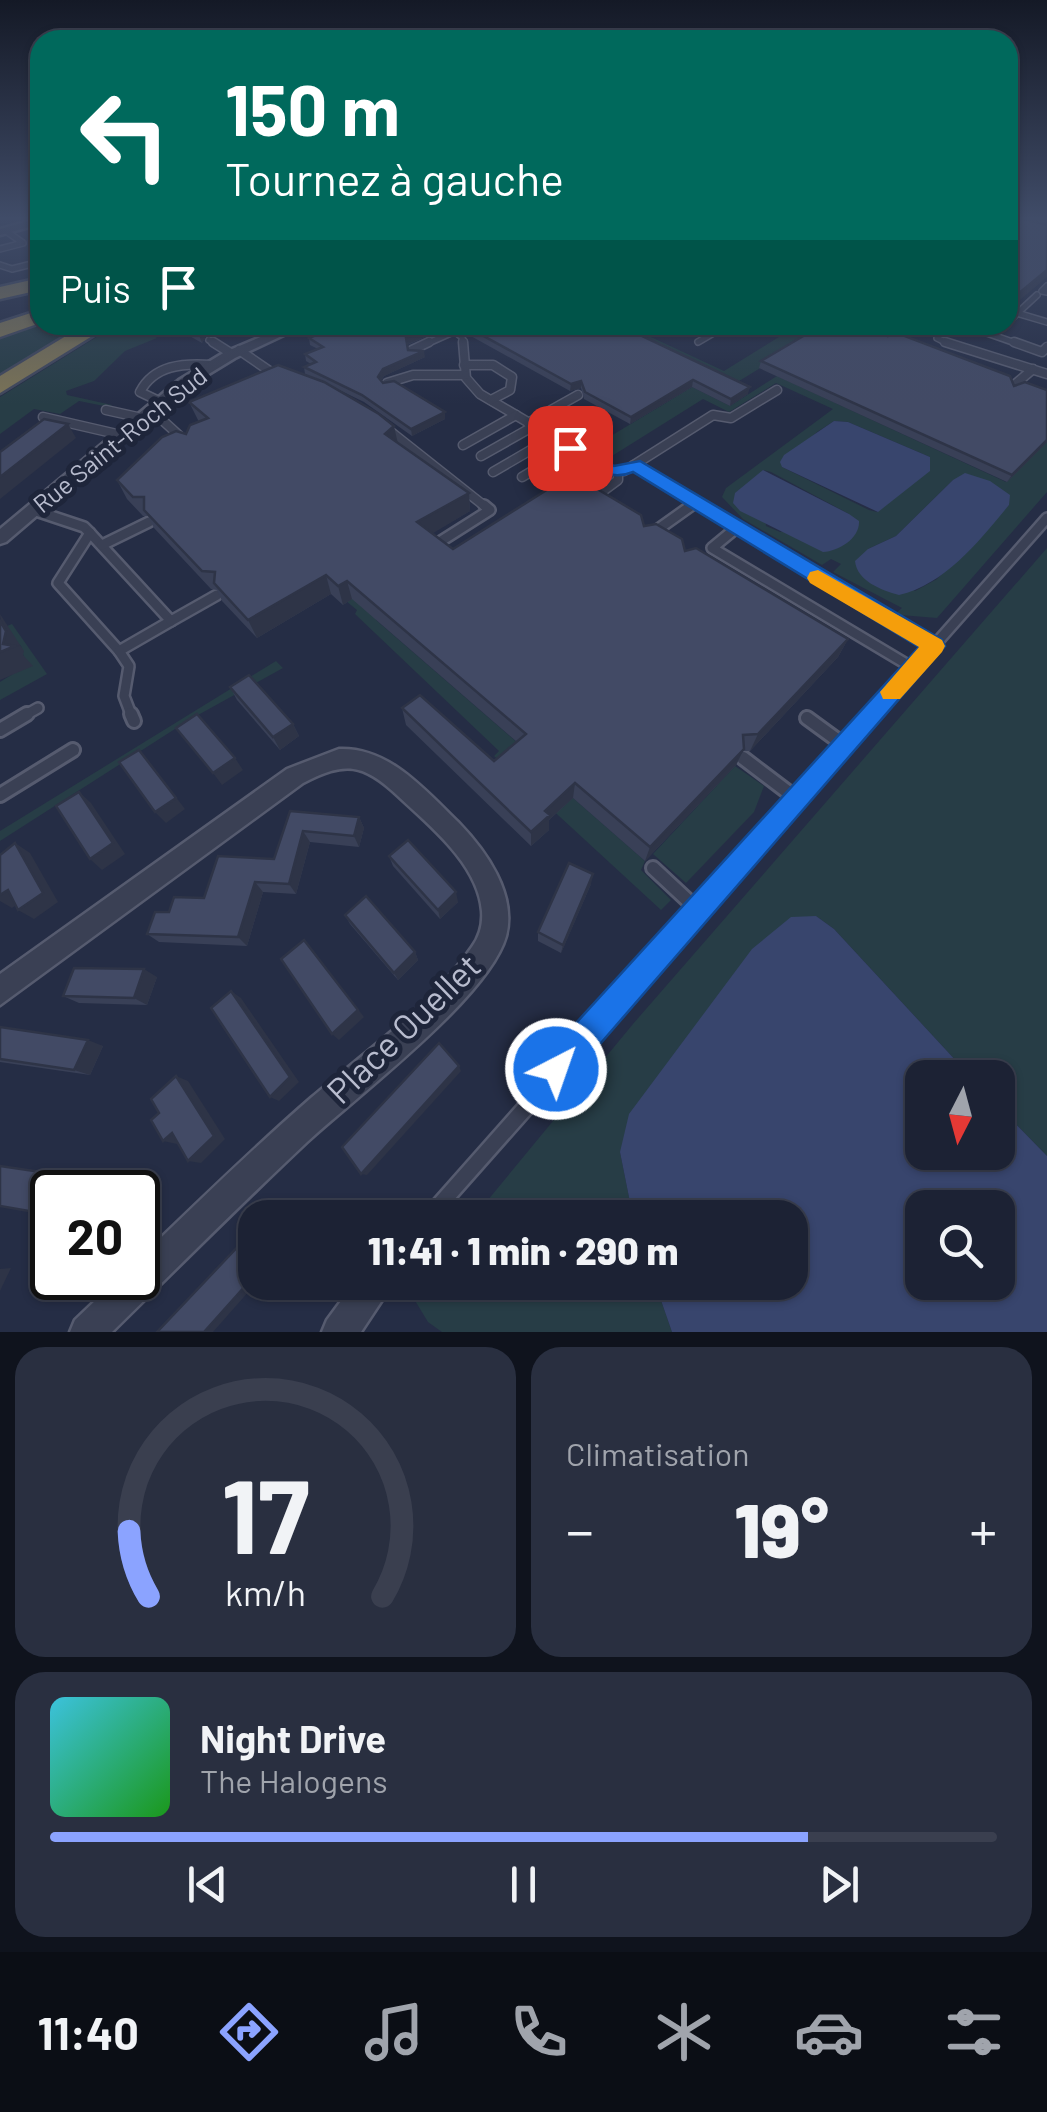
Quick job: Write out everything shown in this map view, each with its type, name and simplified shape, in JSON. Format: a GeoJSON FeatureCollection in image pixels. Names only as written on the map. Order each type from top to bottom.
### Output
{"type":"FeatureCollection","features":[{"type":"Feature","properties":{"kind":"highway"},"geometry":{"type":"LineString","coordinates":[[0,293],[30,286]]}},
{"type":"Feature","properties":{"kind":"highway"},"geometry":{"type":"LineString","coordinates":[[0,310],[30,301]]}},
{"type":"Feature","properties":{"kind":"highway"},"geometry":{"type":"LineString","coordinates":[[0,330],[30,320]]}},
{"type":"Feature","properties":{"kind":"highway"},"geometry":{"type":"LineString","coordinates":[[0,386],[83,335]]}},
{"type":"Feature","properties":{"kind":"street","name":"Rue Saint-Roch Sud"},"geometry":{"type":"LineString","coordinates":[[0,538],[161,402],[211,366],[272,336]]}},
{"type":"Feature","properties":{"kind":"street","name":"Place Ouellet"},"geometry":{"type":"LineString","coordinates":[[0,991],[295,776],[326,761],[345,757],[366,759],[383,767],[439,821],[482,871],[494,900],[493,935],[467,977],[301,1127],[87,1332]]}},
{"type":"Feature","properties":{"kind":"street"},"geometry":{"type":"LineString","coordinates":[[339,1332],[363,1300]]}},
{"type":"Feature","properties":{"kind":"lane"},"geometry":{"type":"LineString","coordinates":[[1018,312],[1037,296]]}},
{"type":"Feature","properties":{"kind":"lane"},"geometry":{"type":"LineString","coordinates":[[1018,313],[1047,322]]}},
{"type":"Feature","properties":{"kind":"lane"},"geometry":{"type":"LineString","coordinates":[[412,350],[437,335]]}},
{"type":"Feature","properties":{"kind":"lane"},"geometry":{"type":"LineString","coordinates":[[460,335],[468,384],[566,445],[618,472]]}},
{"type":"Feature","properties":{"kind":"lane"},"geometry":{"type":"LineString","coordinates":[[698,342],[710,335]]}},
{"type":"Feature","properties":{"kind":"lane"},"geometry":{"type":"LineString","coordinates":[[938,335],[941,342],[974,354],[1005,358],[1047,374]]}},
{"type":"Feature","properties":{"kind":"lane"},"geometry":{"type":"LineString","coordinates":[[994,335],[1045,350]]}},
{"type":"Feature","properties":{"kind":"lane"},"geometry":{"type":"LineString","coordinates":[[209,340],[271,372],[289,374]]}},
{"type":"Feature","properties":{"kind":"lane"},"geometry":{"type":"LineString","coordinates":[[161,402],[140,392],[152,376],[181,364],[211,366]]}},
{"type":"Feature","properties":{"kind":"lane"},"geometry":{"type":"LineString","coordinates":[[464,365],[493,366],[512,376],[510,390],[491,400]]}},
{"type":"Feature","properties":{"kind":"lane"},"geometry":{"type":"LineString","coordinates":[[1013,386],[1033,368]]}},
{"type":"Feature","properties":{"kind":"lane"},"geometry":{"type":"LineString","coordinates":[[261,377],[271,372]]}},
{"type":"Feature","properties":{"kind":"lane"},"geometry":{"type":"LineString","coordinates":[[387,383],[413,375],[465,376]]}},
{"type":"Feature","properties":{"kind":"lane"},"geometry":{"type":"LineString","coordinates":[[618,472],[712,415],[731,418],[777,390]]}},
{"type":"Feature","properties":{"kind":"lane"},"geometry":{"type":"LineString","coordinates":[[481,456],[578,395]]}},
{"type":"Feature","properties":{"kind":"lane"},"geometry":{"type":"LineString","coordinates":[[106,410],[160,418],[192,446]]}},
{"type":"Feature","properties":{"kind":"lane"},"geometry":{"type":"LineString","coordinates":[[463,446],[516,415]]}},
{"type":"Feature","properties":{"kind":"lane"},"geometry":{"type":"LineString","coordinates":[[43,417],[121,436]]}},
{"type":"Feature","properties":{"kind":"lane"},"geometry":{"type":"LineString","coordinates":[[522,477],[604,418]]}},
{"type":"Feature","properties":{"kind":"lane"},"geometry":{"type":"LineString","coordinates":[[373,419],[490,510],[438,543]]}},
{"type":"Feature","properties":{"kind":"lane"},"geometry":{"type":"LineString","coordinates":[[492,472],[553,437]]}},
{"type":"Feature","properties":{"kind":"lane"},"geometry":{"type":"LineString","coordinates":[[634,465],[732,528],[934,646]]}},
{"type":"Feature","properties":{"kind":"lane"},"geometry":{"type":"LineString","coordinates":[[599,494],[618,480],[618,472]]}},
{"type":"Feature","properties":{"kind":"lane"},"geometry":{"type":"LineString","coordinates":[[645,538],[695,503]]}},
{"type":"Feature","properties":{"kind":"lane"},"geometry":{"type":"LineString","coordinates":[[33,510],[78,523],[171,621]]}},
{"type":"Feature","properties":{"kind":"lane"},"geometry":{"type":"LineString","coordinates":[[444,1200],[1047,518]]}},
{"type":"Feature","properties":{"kind":"lane"},"geometry":{"type":"LineString","coordinates":[[102,545],[149,522]]}},
{"type":"Feature","properties":{"kind":"lane"},"geometry":{"type":"LineString","coordinates":[[699,550],[732,528]]}},
{"type":"Feature","properties":{"kind":"lane"},"geometry":{"type":"LineString","coordinates":[[732,528],[712,548],[914,668]]}},
{"type":"Feature","properties":{"kind":"lane"},"geometry":{"type":"LineString","coordinates":[[90,533],[58,583],[130,666],[124,696],[134,721]]}},
{"type":"Feature","properties":{"kind":"lane"},"geometry":{"type":"LineString","coordinates":[[119,652],[217,594]]}},
{"type":"Feature","properties":{"kind":"lane"},"geometry":{"type":"LineString","coordinates":[[0,730],[38,708]]}},
{"type":"Feature","properties":{"kind":"lane"},"geometry":{"type":"LineString","coordinates":[[807,718],[844,746]]}},
{"type":"Feature","properties":{"kind":"lane"},"geometry":{"type":"LineString","coordinates":[[0,795],[73,750]]}},
{"type":"Feature","properties":{"kind":"lane"},"geometry":{"type":"LineString","coordinates":[[742,758],[797,799]]}},
{"type":"Feature","properties":{"kind":"lane"},"geometry":{"type":"LineString","coordinates":[[653,868],[698,910]]}},
{"type":"Feature","properties":{"kind":"shaded area"},"geometry":{"type":"Polygon","coordinates":[[[30,328],[30,335],[73,335],[0,379],[0,338],[30,328]]]}},
{"type":"Feature","properties":{"kind":"shaded area"},"geometry":{"type":"Polygon","coordinates":[[[100,335],[157,338],[125,351],[94,381],[66,391],[67,395],[112,405],[109,407],[79,401],[60,414],[34,409],[0,434],[0,397],[100,335]]]}},
{"type":"Feature","properties":{"kind":"shaded area"},"geometry":{"type":"Polygon","coordinates":[[[625,335],[647,335],[724,371],[782,335],[815,335],[731,386],[625,335]]]}},
{"type":"Feature","properties":{"kind":"shaded area"},"geometry":{"type":"Polygon","coordinates":[[[777,376],[1006,482],[1047,442],[1047,492],[937,618],[900,615],[896,613],[902,608],[833,572],[841,564],[831,559],[822,565],[743,519],[722,497],[726,488],[833,409],[776,383],[729,412],[703,399],[604,461],[586,451],[692,387],[730,406],[777,376]],[[834,421],[817,432],[782,467],[869,510],[877,512],[930,457],[848,422],[834,421]],[[763,470],[766,526],[780,532],[849,514],[763,470]],[[953,480],[896,536],[868,549],[915,591],[937,579],[1009,505],[953,480]]]}},
{"type":"Feature","properties":{"kind":"shaded area"},"geometry":{"type":"Polygon","coordinates":[[[1047,548],[1047,1156],[1015,1123],[1015,1060],[955,1060],[834,929],[816,916],[620,1152],[630,1200],[488,1200],[633,1024],[1047,548]]]}},
{"type":"Feature","properties":{"kind":"shaded area"},"geometry":{"type":"Polygon","coordinates":[[[405,567],[376,620],[526,750],[562,807],[573,798],[645,861],[641,870],[671,900],[661,910],[494,756],[499,751],[355,614],[357,610],[346,601],[405,567]]]}},
{"type":"Feature","properties":{"kind":"shaded area"},"geometry":{"type":"Polygon","coordinates":[[[12,624],[47,674],[0,700],[0,682],[16,672],[24,658],[21,646],[2,628],[12,624]]]}},
{"type":"Feature","properties":{"kind":"shaded area"},"geometry":{"type":"Polygon","coordinates":[[[276,661],[283,668],[189,720],[0,841],[0,831],[276,661]]]}},
{"type":"Feature","properties":{"kind":"shaded area"},"geometry":{"type":"Polygon","coordinates":[[[735,766],[764,786],[754,812],[686,883],[653,854],[735,766]]]}},
{"type":"Feature","properties":{"kind":"shaded area"},"geometry":{"type":"Polygon","coordinates":[[[415,1300],[661,1300],[672,1332],[442,1332],[428,1322],[415,1300]]]}},
{"type":"Feature","properties":{"kind":"water"},"geometry":{"type":"Polygon","coordinates":[[[834,421],[848,422],[930,457],[930,471],[878,512],[782,467],[784,455],[834,421]]]}},
{"type":"Feature","properties":{"kind":"water"},"geometry":{"type":"Polygon","coordinates":[[[763,470],[849,514],[859,521],[856,533],[842,546],[823,552],[740,511],[733,503],[735,493],[763,470]]]}},
{"type":"Feature","properties":{"kind":"water"},"geometry":{"type":"Polygon","coordinates":[[[965,473],[990,481],[1010,495],[1009,505],[973,546],[932,581],[899,595],[865,579],[855,561],[868,549],[896,536],[965,473]]]}},
{"type":"Feature","properties":{"kind":"water"},"geometry":{"type":"Polygon","coordinates":[[[816,916],[834,929],[955,1060],[905,1060],[905,1170],[1015,1170],[1015,1123],[1047,1156],[1047,1332],[672,1332],[661,1300],[808,1300],[808,1200],[630,1200],[620,1152],[629,1114],[752,949],[791,917],[816,916]]]}},
{"type":"Feature","properties":{"kind":"building"},"geometry":{"type":"Polygon","coordinates":[[[1018,279],[1036,279],[1018,294],[1018,279]]]}},
{"type":"Feature","properties":{"kind":"building"},"geometry":{"type":"Polygon","coordinates":[[[413,335],[406,338],[408,350],[424,351],[383,369],[378,377],[383,383],[394,381],[445,412],[411,429],[362,395],[304,367],[316,362],[305,354],[323,347],[309,338],[413,335]]]}},
{"type":"Feature","properties":{"kind":"building"},"geometry":{"type":"Polygon","coordinates":[[[482,335],[640,335],[750,387],[731,399],[693,380],[631,417],[585,392],[581,381],[571,384],[482,335]]]}},
{"type":"Feature","properties":{"kind":"building"},"geometry":{"type":"Polygon","coordinates":[[[805,335],[902,335],[1010,376],[1014,386],[1025,382],[1047,390],[1047,440],[1012,475],[761,361],[805,335]]]}},
{"type":"Feature","properties":{"kind":"building"},"geometry":{"type":"Polygon","coordinates":[[[278,365],[324,382],[379,414],[394,426],[385,434],[469,493],[417,522],[453,549],[572,474],[641,515],[644,526],[656,524],[682,539],[685,551],[696,548],[848,639],[758,734],[743,735],[744,749],[650,847],[575,783],[545,811],[550,815],[531,832],[402,708],[420,695],[494,761],[526,734],[347,581],[338,586],[326,575],[248,620],[214,583],[215,572],[202,571],[144,510],[144,497],[133,497],[117,480],[162,437],[176,431],[186,434],[190,425],[208,418],[189,402],[278,365]]]}},
{"type":"Feature","properties":{"kind":"building"},"geometry":{"type":"Polygon","coordinates":[[[44,419],[68,424],[0,477],[0,452],[44,419]]]}},
{"type":"Feature","properties":{"kind":"building"},"geometry":{"type":"Polygon","coordinates":[[[0,621],[6,631],[3,644],[15,646],[0,652],[0,621]]]}},
{"type":"Feature","properties":{"kind":"building"},"geometry":{"type":"Polygon","coordinates":[[[249,675],[293,724],[273,737],[230,687],[249,675]]]}},
{"type":"Feature","properties":{"kind":"building"},"geometry":{"type":"Polygon","coordinates":[[[197,714],[235,758],[213,773],[176,728],[197,714]]]}},
{"type":"Feature","properties":{"kind":"building"},"geometry":{"type":"Polygon","coordinates":[[[139,750],[176,798],[155,812],[119,762],[139,750]]]}},
{"type":"Feature","properties":{"kind":"building"},"geometry":{"type":"Polygon","coordinates":[[[79,792],[113,843],[90,859],[56,806],[79,792]]]}},
{"type":"Feature","properties":{"kind":"building"},"geometry":{"type":"Polygon","coordinates":[[[290,811],[359,817],[354,836],[303,831],[289,884],[255,882],[238,937],[147,934],[155,912],[169,912],[174,897],[204,898],[218,856],[274,859],[290,811]]]}},
{"type":"Feature","properties":{"kind":"building"},"geometry":{"type":"Polygon","coordinates":[[[408,840],[456,892],[438,910],[389,856],[408,840]]]}},
{"type":"Feature","properties":{"kind":"building"},"geometry":{"type":"Polygon","coordinates":[[[15,843],[43,893],[18,910],[8,890],[0,895],[0,855],[15,843]]]}},
{"type":"Feature","properties":{"kind":"building"},"geometry":{"type":"Polygon","coordinates":[[[569,863],[593,874],[563,945],[538,932],[569,863]]]}},
{"type":"Feature","properties":{"kind":"building"},"geometry":{"type":"Polygon","coordinates":[[[366,896],[415,952],[394,973],[345,915],[366,896]]]}},
{"type":"Feature","properties":{"kind":"building"},"geometry":{"type":"Polygon","coordinates":[[[304,940],[358,1010],[332,1034],[281,959],[304,940]]]}},
{"type":"Feature","properties":{"kind":"building"},"geometry":{"type":"Polygon","coordinates":[[[74,968],[144,969],[134,998],[63,996],[74,968]]]}},
{"type":"Feature","properties":{"kind":"building"},"geometry":{"type":"Polygon","coordinates":[[[231,991],[290,1077],[270,1097],[211,1008],[231,991]]]}},
{"type":"Feature","properties":{"kind":"building"},"geometry":{"type":"Polygon","coordinates":[[[0,1027],[88,1040],[74,1070],[0,1059],[0,1027]]]}},
{"type":"Feature","properties":{"kind":"building"},"geometry":{"type":"Polygon","coordinates":[[[439,1043],[459,1066],[361,1174],[342,1147],[439,1043]]]}},
{"type":"Feature","properties":{"kind":"building"},"geometry":{"type":"Polygon","coordinates":[[[176,1076],[214,1136],[188,1161],[172,1133],[163,1141],[151,1120],[159,1113],[151,1099],[176,1076]]]}},
{"type":"Feature","properties":{"kind":"building"},"geometry":{"type":"Polygon","coordinates":[[[0,1166],[30,1170],[30,1211],[0,1206],[0,1166]]]}},
{"type":"Feature","properties":{"kind":"building"},"geometry":{"type":"Polygon","coordinates":[[[238,1246],[238,1294],[204,1332],[157,1332],[238,1246]]]}},
{"type":"Feature","properties":{"kind":"slow traffic"},"geometry":{"type":"LineString","coordinates":[[818,578],[934,646],[892,692]]}},
{"type":"Feature","properties":{"kind":"route"},"geometry":{"type":"LineString","coordinates":[[556,1069],[934,646],[634,465],[624,471],[608,470],[570,448]]}}]}
